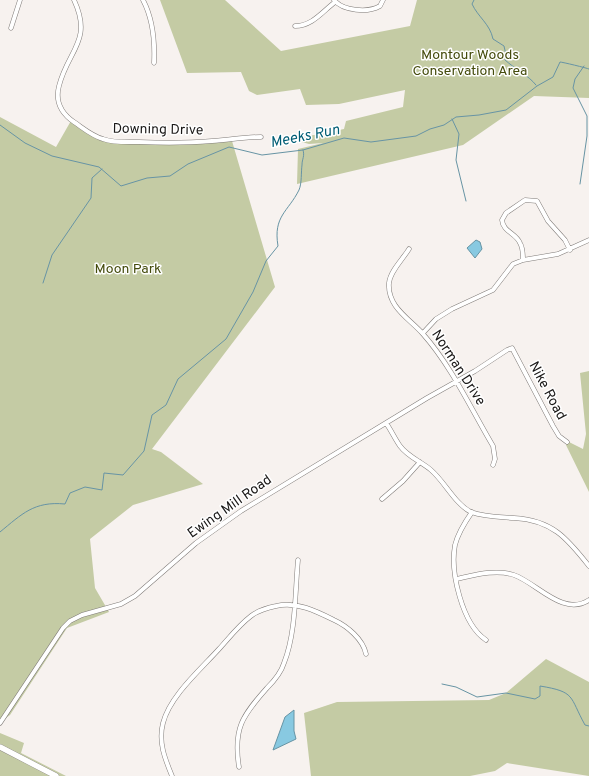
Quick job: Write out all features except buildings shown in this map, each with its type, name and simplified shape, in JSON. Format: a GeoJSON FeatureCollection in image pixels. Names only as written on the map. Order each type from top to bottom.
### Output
{"type":"FeatureCollection","features":[{"type":"Feature","properties":{"kind":"main road"},"geometry":{"type":"LineString","coordinates":[[0,747],[56,776]]}},
{"type":"Feature","properties":{"kind":"street"},"geometry":{"type":"LineString","coordinates":[[11,28],[20,0]]}},
{"type":"Feature","properties":{"kind":"street","name":"Downing Drive"},"geometry":{"type":"LineString","coordinates":[[74,0],[81,23],[81,34],[72,57],[61,77],[57,97],[61,109],[70,119],[95,136],[112,141],[164,143],[261,137]]}},
{"type":"Feature","properties":{"kind":"street"},"geometry":{"type":"LineString","coordinates":[[143,0],[150,20],[154,39],[154,63]]}},
{"type":"Feature","properties":{"kind":"street"},"geometry":{"type":"LineString","coordinates":[[295,26],[304,26],[311,22],[334,1],[350,8],[368,11],[380,6],[383,0]]}},
{"type":"Feature","properties":{"kind":"street"},"geometry":{"type":"LineString","coordinates":[[523,260],[521,244],[517,238],[504,229],[502,220],[506,213],[525,200],[530,199],[537,201],[548,222],[565,240],[570,250]]}},
{"type":"Feature","properties":{"kind":"street"},"geometry":{"type":"LineString","coordinates":[[422,333],[436,319],[452,309],[493,290],[513,264],[523,260],[558,254],[570,250],[589,240]]}},
{"type":"Feature","properties":{"kind":"street","name":"Norman Drive"},"geometry":{"type":"LineString","coordinates":[[410,249],[390,277],[391,296],[403,316],[422,333],[437,352],[493,446],[493,465]]}},
{"type":"Feature","properties":{"kind":"street","name":"Ewing Mill Road"},"geometry":{"type":"LineString","coordinates":[[0,723],[63,628],[70,621],[82,615],[121,604],[135,596],[196,543],[241,511],[512,348]]}},
{"type":"Feature","properties":{"kind":"street","name":"Nike Road"},"geometry":{"type":"LineString","coordinates":[[512,348],[553,426],[559,436],[567,442]]}},
{"type":"Feature","properties":{"kind":"street"},"geometry":{"type":"LineString","coordinates":[[386,423],[401,447],[432,471],[464,506],[472,512],[491,516],[526,518],[540,521],[558,531],[570,542],[589,566]]}},
{"type":"Feature","properties":{"kind":"street"},"geometry":{"type":"LineString","coordinates":[[382,499],[403,481],[420,462]]}},
{"type":"Feature","properties":{"kind":"street"},"geometry":{"type":"LineString","coordinates":[[472,512],[463,526],[456,544],[454,566],[466,614],[477,634],[486,640]]}},
{"type":"Feature","properties":{"kind":"street"},"geometry":{"type":"LineString","coordinates":[[239,767],[236,745],[241,721],[254,701],[282,670],[288,652],[298,560]]}},
{"type":"Feature","properties":{"kind":"street"},"geometry":{"type":"LineString","coordinates":[[456,578],[491,573],[506,574],[525,580],[559,602],[576,604],[589,600]]}},
{"type":"Feature","properties":{"kind":"street"},"geometry":{"type":"LineString","coordinates":[[172,776],[166,761],[161,741],[162,724],[170,705],[251,615],[277,605],[294,605],[321,613],[342,625],[355,635],[366,654]]}},
{"type":"Feature","properties":{"kind":"green space","name":"Montour Woods Conservation Area"},"geometry":{"type":"Polygon","coordinates":[[[160,0],[225,0],[281,51],[410,26],[417,0],[589,0],[589,98],[534,96],[463,145],[297,184],[298,149],[323,143],[309,144],[302,142],[304,137],[344,129],[346,121],[403,107],[405,90],[339,104],[306,105],[300,89],[257,95],[249,91],[241,72],[187,73],[160,0]]]}},
{"type":"Feature","properties":{"kind":"green space","name":"Moon Park"},"geometry":{"type":"Polygon","coordinates":[[[0,117],[56,147],[72,119],[108,142],[232,141],[275,287],[152,449],[161,452],[203,484],[133,505],[90,539],[95,588],[109,612],[67,628],[10,715],[0,722],[0,117]]]}},
{"type":"Feature","properties":{"kind":"green space"},"geometry":{"type":"Polygon","coordinates":[[[589,371],[589,492],[566,445],[569,442],[583,449],[586,434],[580,373],[589,371]]]}},
{"type":"Feature","properties":{"kind":"green space"},"geometry":{"type":"Polygon","coordinates":[[[546,659],[589,682],[589,776],[507,763],[495,771],[470,776],[311,776],[304,713],[337,702],[489,700],[506,693],[546,659]]]}},
{"type":"Feature","properties":{"kind":"green space"},"geometry":{"type":"Polygon","coordinates":[[[0,733],[24,743],[21,753],[66,776],[0,776],[0,733]]]}},
{"type":"Feature","properties":{"kind":"water"},"geometry":{"type":"Polygon","coordinates":[[[476,240],[480,242],[482,249],[475,258],[467,248],[476,240]]]}},
{"type":"Feature","properties":{"kind":"water"},"geometry":{"type":"Polygon","coordinates":[[[294,710],[294,731],[296,739],[273,750],[285,717],[294,710]]]}},
{"type":"Feature","properties":{"kind":"waterway"},"geometry":{"type":"LineString","coordinates":[[474,0],[472,4],[487,25],[493,39],[504,46],[506,55],[505,60],[536,85]]}},
{"type":"Feature","properties":{"kind":"waterway","name":"Meeks Run"},"geometry":{"type":"LineString","coordinates":[[0,125],[25,143],[52,156],[99,167],[121,186],[147,178],[170,176],[188,164],[229,147],[262,155],[303,150],[344,138],[371,142],[416,136],[430,129],[444,125],[456,117],[479,115],[506,110],[537,86],[553,77],[560,62],[589,69]]}},
{"type":"Feature","properties":{"kind":"waterway"},"geometry":{"type":"LineString","coordinates":[[580,184],[587,136],[587,116],[573,88],[575,79],[584,66]]}},
{"type":"Feature","properties":{"kind":"waterway"},"geometry":{"type":"LineString","coordinates":[[452,119],[459,134],[456,160],[466,201]]}},
{"type":"Feature","properties":{"kind":"waterway"},"geometry":{"type":"LineString","coordinates":[[0,532],[29,510],[45,505],[65,504],[70,493],[85,487],[102,490],[104,473],[123,475],[144,451],[152,415],[166,405],[178,379],[226,339],[253,292],[266,261],[278,246],[278,228],[282,215],[295,197],[300,187],[304,156],[303,150]]}},
{"type":"Feature","properties":{"kind":"waterway"},"geometry":{"type":"LineString","coordinates":[[43,283],[52,255],[91,198],[92,178],[102,169]]}},
{"type":"Feature","properties":{"kind":"waterway"},"geometry":{"type":"LineString","coordinates":[[442,684],[456,687],[477,697],[506,693],[535,699],[540,696],[540,686],[552,688],[566,693],[570,697],[585,725],[589,726]]}}]}
